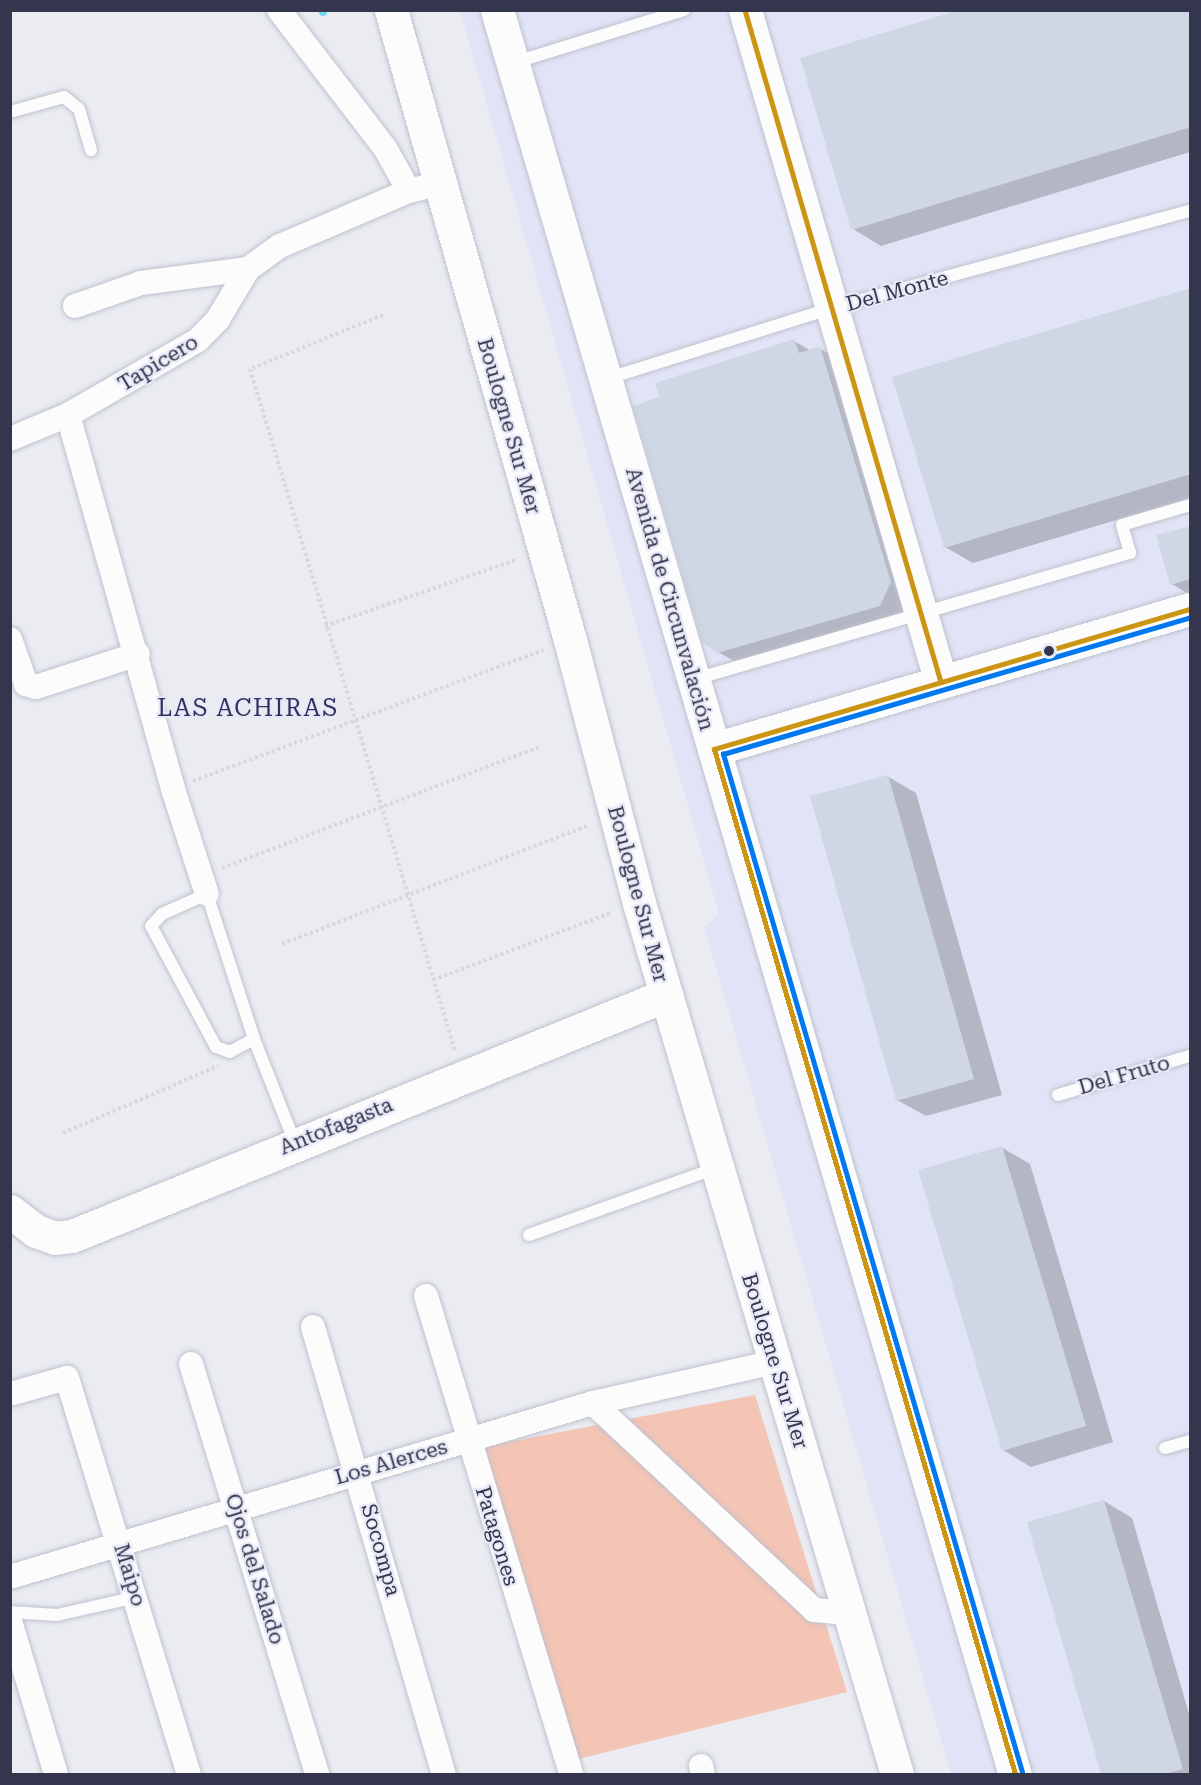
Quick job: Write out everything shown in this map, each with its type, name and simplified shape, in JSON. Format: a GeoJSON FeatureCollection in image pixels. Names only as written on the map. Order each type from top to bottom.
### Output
{"type":"FeatureCollection","features":[{"type":"Feature","properties":{"kind":"street"},"geometry":{"type":"LineString","coordinates":[[279,10],[385,148],[409,191]]}},
{"type":"Feature","properties":{"kind":"street","name":"Boulogne Sur Mer"},"geometry":{"type":"LineString","coordinates":[[391,10],[570,640],[639,903],[897,1774]]}},
{"type":"Feature","properties":{"kind":"street","name":"Avenida de Circunvalación"},"geometry":{"type":"LineString","coordinates":[[497,10],[1015,1774]]}},
{"type":"Feature","properties":{"kind":"street"},"geometry":{"type":"LineString","coordinates":[[745,10],[941,682]]}},
{"type":"Feature","properties":{"kind":"street","name":"Tapicero"},"geometry":{"type":"LineString","coordinates":[[10,439],[68,416],[208,332],[248,269],[302,234],[409,191],[440,183]]}},
{"type":"Feature","properties":{"kind":"street"},"geometry":{"type":"LineString","coordinates":[[75,306],[141,283],[248,269]]}},
{"type":"Feature","properties":{"kind":"street"},"geometry":{"type":"LineString","coordinates":[[68,416],[138,654],[173,789],[204,885]]}},
{"type":"Feature","properties":{"kind":"street"},"geometry":{"type":"LineString","coordinates":[[714,749],[1191,609]]}},
{"type":"Feature","properties":{"kind":"street"},"geometry":{"type":"LineString","coordinates":[[10,639],[26,684],[36,687],[138,654]]}},
{"type":"Feature","properties":{"kind":"street","name":"Antofagasta"},"geometry":{"type":"LineString","coordinates":[[10,1211],[36,1231],[55,1238],[72,1236],[462,1075],[666,995]]}},
{"type":"Feature","properties":{"kind":"street","name":"Patagones"},"geometry":{"type":"LineString","coordinates":[[426,1296],[571,1774]]}},
{"type":"Feature","properties":{"kind":"street","name":"Socompa"},"geometry":{"type":"LineString","coordinates":[[313,1328],[358,1471],[444,1774]]}},
{"type":"Feature","properties":{"kind":"street","name":"Los Alerces"},"geometry":{"type":"LineString","coordinates":[[10,1577],[358,1471],[593,1403],[775,1362]]}},
{"type":"Feature","properties":{"kind":"street","name":"Ojos del Salado"},"geometry":{"type":"LineString","coordinates":[[190,1364],[237,1509],[317,1774]]}},
{"type":"Feature","properties":{"kind":"street","name":"Maipo"},"geometry":{"type":"LineString","coordinates":[[10,1394],[67,1378],[189,1774]]}},
{"type":"Feature","properties":{"kind":"street"},"geometry":{"type":"LineString","coordinates":[[593,1403],[814,1610],[851,1613]]}},
{"type":"Feature","properties":{"kind":"street"},"geometry":{"type":"LineString","coordinates":[[10,1621],[56,1774]]}},
{"type":"Feature","properties":{"kind":"lane"},"geometry":{"type":"LineString","coordinates":[[513,63],[684,10]]}},
{"type":"Feature","properties":{"kind":"lane"},"geometry":{"type":"LineString","coordinates":[[10,112],[64,97],[79,109],[91,150]]}},
{"type":"Feature","properties":{"kind":"lane","name":"Del Monte"},"geometry":{"type":"LineString","coordinates":[[605,379],[832,308],[1191,211]]}},
{"type":"Feature","properties":{"kind":"lane"},"geometry":{"type":"LineString","coordinates":[[694,680],[1130,553],[1122,525],[1191,506]]}},
{"type":"Feature","properties":{"kind":"lane"},"geometry":{"type":"LineString","coordinates":[[254,1039],[230,1052],[216,1047],[151,926],[162,914],[204,885],[254,1039],[295,1143]]}},
{"type":"Feature","properties":{"kind":"lane","name":"Del Fruto"},"geometry":{"type":"LineString","coordinates":[[1058,1095],[1191,1056]]}},
{"type":"Feature","properties":{"kind":"lane"},"geometry":{"type":"LineString","coordinates":[[529,1235],[717,1168]]}},
{"type":"Feature","properties":{"kind":"lane"},"geometry":{"type":"LineString","coordinates":[[1165,1448],[1191,1441]]}},
{"type":"Feature","properties":{"kind":"lane"},"geometry":{"type":"LineString","coordinates":[[10,1612],[57,1615],[136,1597]]}},
{"type":"Feature","properties":{"kind":"path"},"geometry":{"type":"LineString","coordinates":[[383,315],[250,369],[352,720],[462,1075]]}},
{"type":"Feature","properties":{"kind":"path"},"geometry":{"type":"LineString","coordinates":[[325,626],[544,550]]}},
{"type":"Feature","properties":{"kind":"path"},"geometry":{"type":"LineString","coordinates":[[173,789],[570,640]]}},
{"type":"Feature","properties":{"kind":"path"},"geometry":{"type":"LineString","coordinates":[[204,885],[380,808],[541,746]]}},
{"type":"Feature","properties":{"kind":"path"},"geometry":{"type":"LineString","coordinates":[[282,944],[616,815]]}},
{"type":"Feature","properties":{"kind":"path"},"geometry":{"type":"LineString","coordinates":[[433,980],[639,903]]}},
{"type":"Feature","properties":{"kind":"path"},"geometry":{"type":"LineString","coordinates":[[63,1133],[218,1066],[230,1052]]}},
{"type":"Feature","properties":{"kind":"shaded area"},"geometry":{"type":"Polygon","coordinates":[[[460,11],[1190,11],[1190,1774],[951,1774],[704,927],[719,914],[460,11]]]}},
{"type":"Feature","properties":{"kind":"shaded area"},"geometry":{"type":"Polygon","coordinates":[[[755,1395],[847,1692],[574,1760],[482,1447],[755,1395]]]}},
{"type":"Feature","properties":{"kind":"building"},"geometry":{"type":"Polygon","coordinates":[[[959,10],[1191,10],[1191,127],[851,230],[800,58],[959,10]]]}},
{"type":"Feature","properties":{"kind":"building"},"geometry":{"type":"Polygon","coordinates":[[[1191,288],[1191,474],[944,548],[892,377],[1191,288]]]}},
{"type":"Feature","properties":{"kind":"building"},"geometry":{"type":"Polygon","coordinates":[[[794,339],[799,353],[820,346],[891,582],[880,606],[717,653],[702,642],[633,406],[659,397],[655,383],[794,339]]]}},
{"type":"Feature","properties":{"kind":"building"},"geometry":{"type":"Polygon","coordinates":[[[1191,526],[1191,579],[1170,585],[1156,535],[1191,526]]]}},
{"type":"Feature","properties":{"kind":"building"},"geometry":{"type":"Polygon","coordinates":[[[888,775],[974,1079],[896,1101],[810,796],[888,775]]]}},
{"type":"Feature","properties":{"kind":"building"},"geometry":{"type":"Polygon","coordinates":[[[1002,1146],[1086,1426],[1002,1451],[918,1170],[1002,1146]]]}},
{"type":"Feature","properties":{"kind":"building"},"geometry":{"type":"Polygon","coordinates":[[[1104,1500],[1183,1769],[1164,1774],[1101,1774],[1027,1522],[1104,1500]]]}},
{"type":"Feature","properties":{"kind":"transit line"},"geometry":{"type":"LineString","coordinates":[[745,10],[941,682]]}},
{"type":"Feature","properties":{"kind":"transit line"},"geometry":{"type":"LineString","coordinates":[[1015,1774],[714,749],[1190,609]]}},
{"type":"Feature","properties":{"kind":"transit line"},"geometry":{"type":"LineString","coordinates":[[1022,1772],[723,754],[1190,617]]}},
{"type":"Feature","properties":{"kind":"district","name":"LAS ACHIRAS"},"geometry":{"type":"Point","coordinates":[248,709]}}]}
